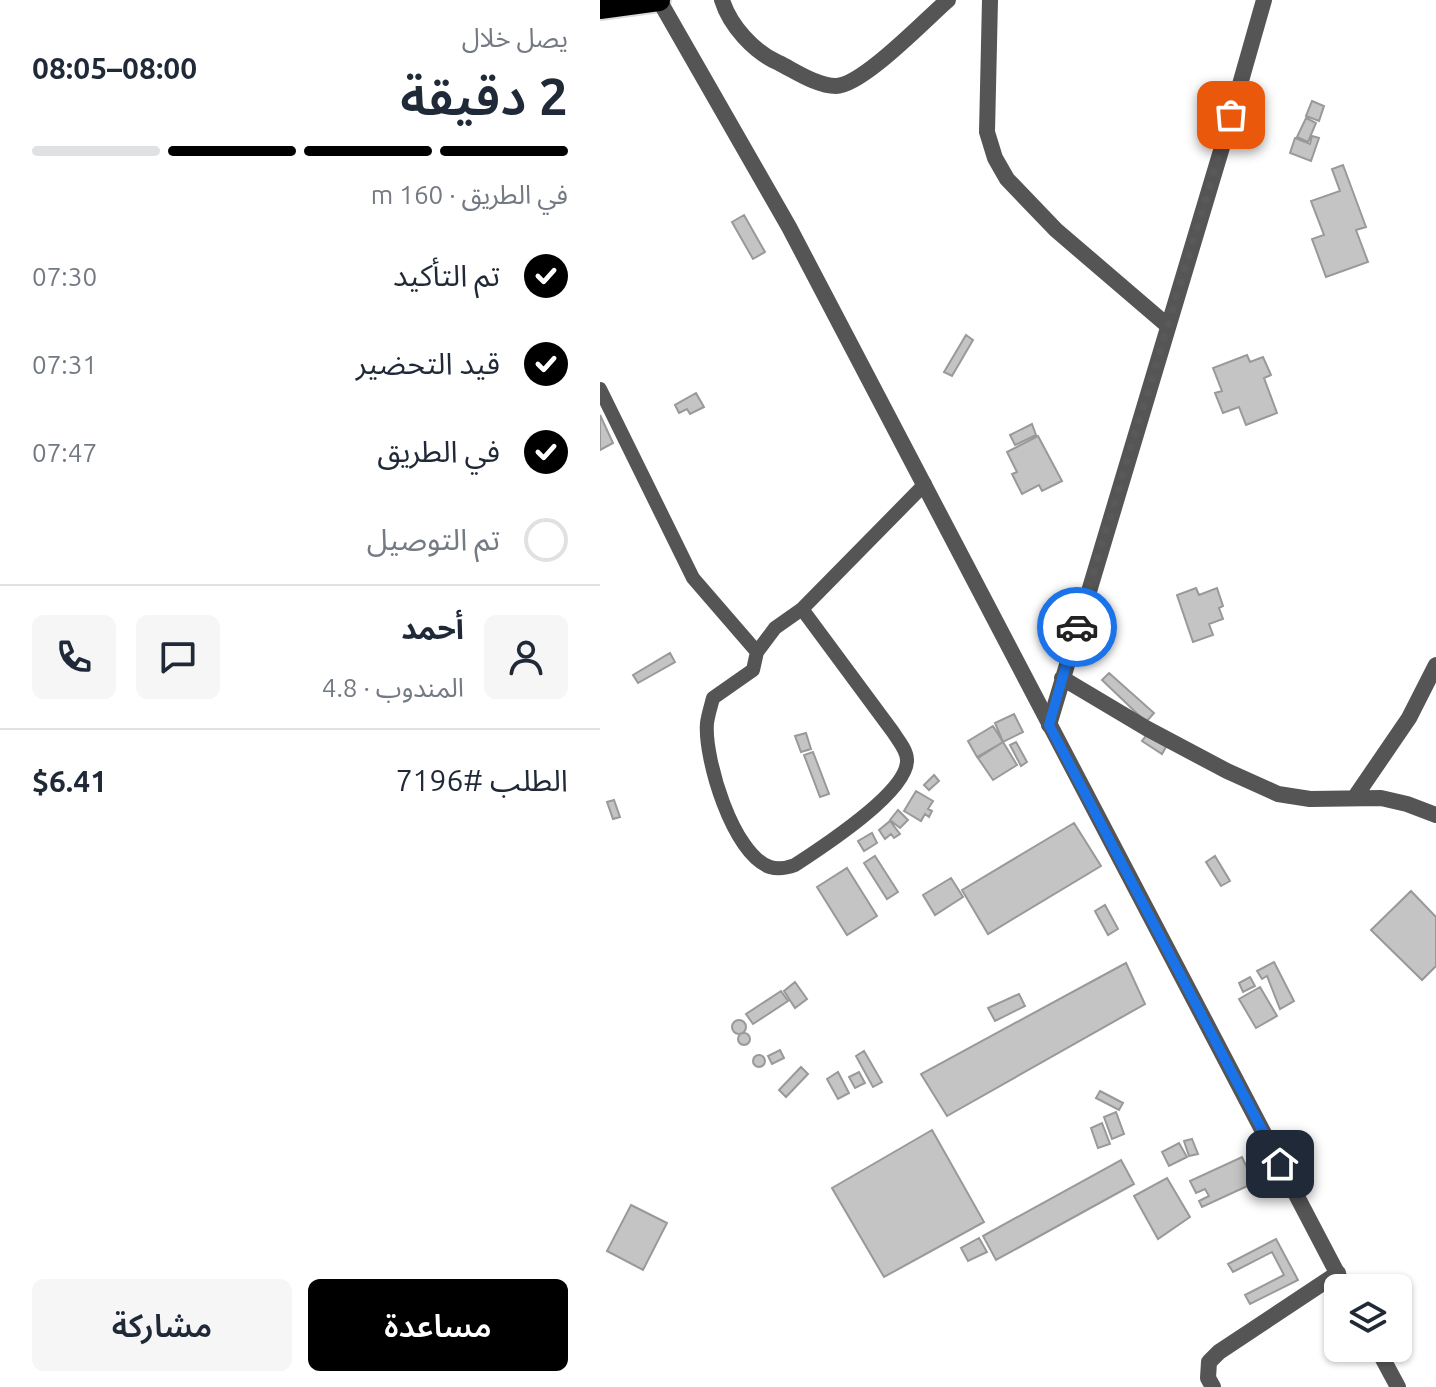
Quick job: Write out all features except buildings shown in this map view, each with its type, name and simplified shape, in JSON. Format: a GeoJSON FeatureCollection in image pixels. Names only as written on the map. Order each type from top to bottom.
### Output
{"type":"FeatureCollection","features":[{"type":"Feature","properties":{"kind":"highway"},"geometry":{"type":"LineString","coordinates":[[600,8],[659,0]]}},
{"type":"Feature","properties":{"kind":"street"},"geometry":{"type":"LineString","coordinates":[[659,0],[789,227],[1338,1274]]}},
{"type":"Feature","properties":{"kind":"street"},"geometry":{"type":"LineString","coordinates":[[722,0],[725,11],[744,37],[771,60],[833,87],[856,80],[948,0]]}},
{"type":"Feature","properties":{"kind":"street"},"geometry":{"type":"LineString","coordinates":[[990,0],[987,132],[995,158],[1007,179],[1056,230],[1168,326]]}},
{"type":"Feature","properties":{"kind":"street"},"geometry":{"type":"LineString","coordinates":[[1049,725],[1264,0]]}},
{"type":"Feature","properties":{"kind":"street"},"geometry":{"type":"LineString","coordinates":[[1355,797],[1409,718],[1436,665]]}},
{"type":"Feature","properties":{"kind":"street"},"geometry":{"type":"LineString","coordinates":[[1062,678],[1214,764],[1278,794],[1310,799],[1381,798],[1436,815]]}},
{"type":"Feature","properties":{"kind":"street"},"geometry":{"type":"LineString","coordinates":[[1213,1387],[1208,1378],[1209,1362],[1219,1352],[1324,1291]]}},
{"type":"Feature","properties":{"kind":"street"},"geometry":{"type":"LineString","coordinates":[[1385,1362],[1398,1387]]}},
{"type":"Feature","properties":{"kind":"lane"},"geometry":{"type":"LineString","coordinates":[[600,389],[693,578],[757,652]]}},
{"type":"Feature","properties":{"kind":"lane"},"geometry":{"type":"LineString","coordinates":[[802,609],[893,732],[906,752],[908,762],[904,772],[870,812],[795,865],[781,869],[758,861],[747,848],[722,798],[710,758],[707,723],[713,698],[753,670],[757,652],[775,628],[802,609],[925,484]]}},
{"type":"Feature","properties":{"kind":"way so far"},"geometry":{"type":"LineString","coordinates":[[1077,627],[1231,115]]}},
{"type":"Feature","properties":{"kind":"route"},"geometry":{"type":"LineString","coordinates":[[1077,627],[1049,725],[1280,1164]]}}]}
